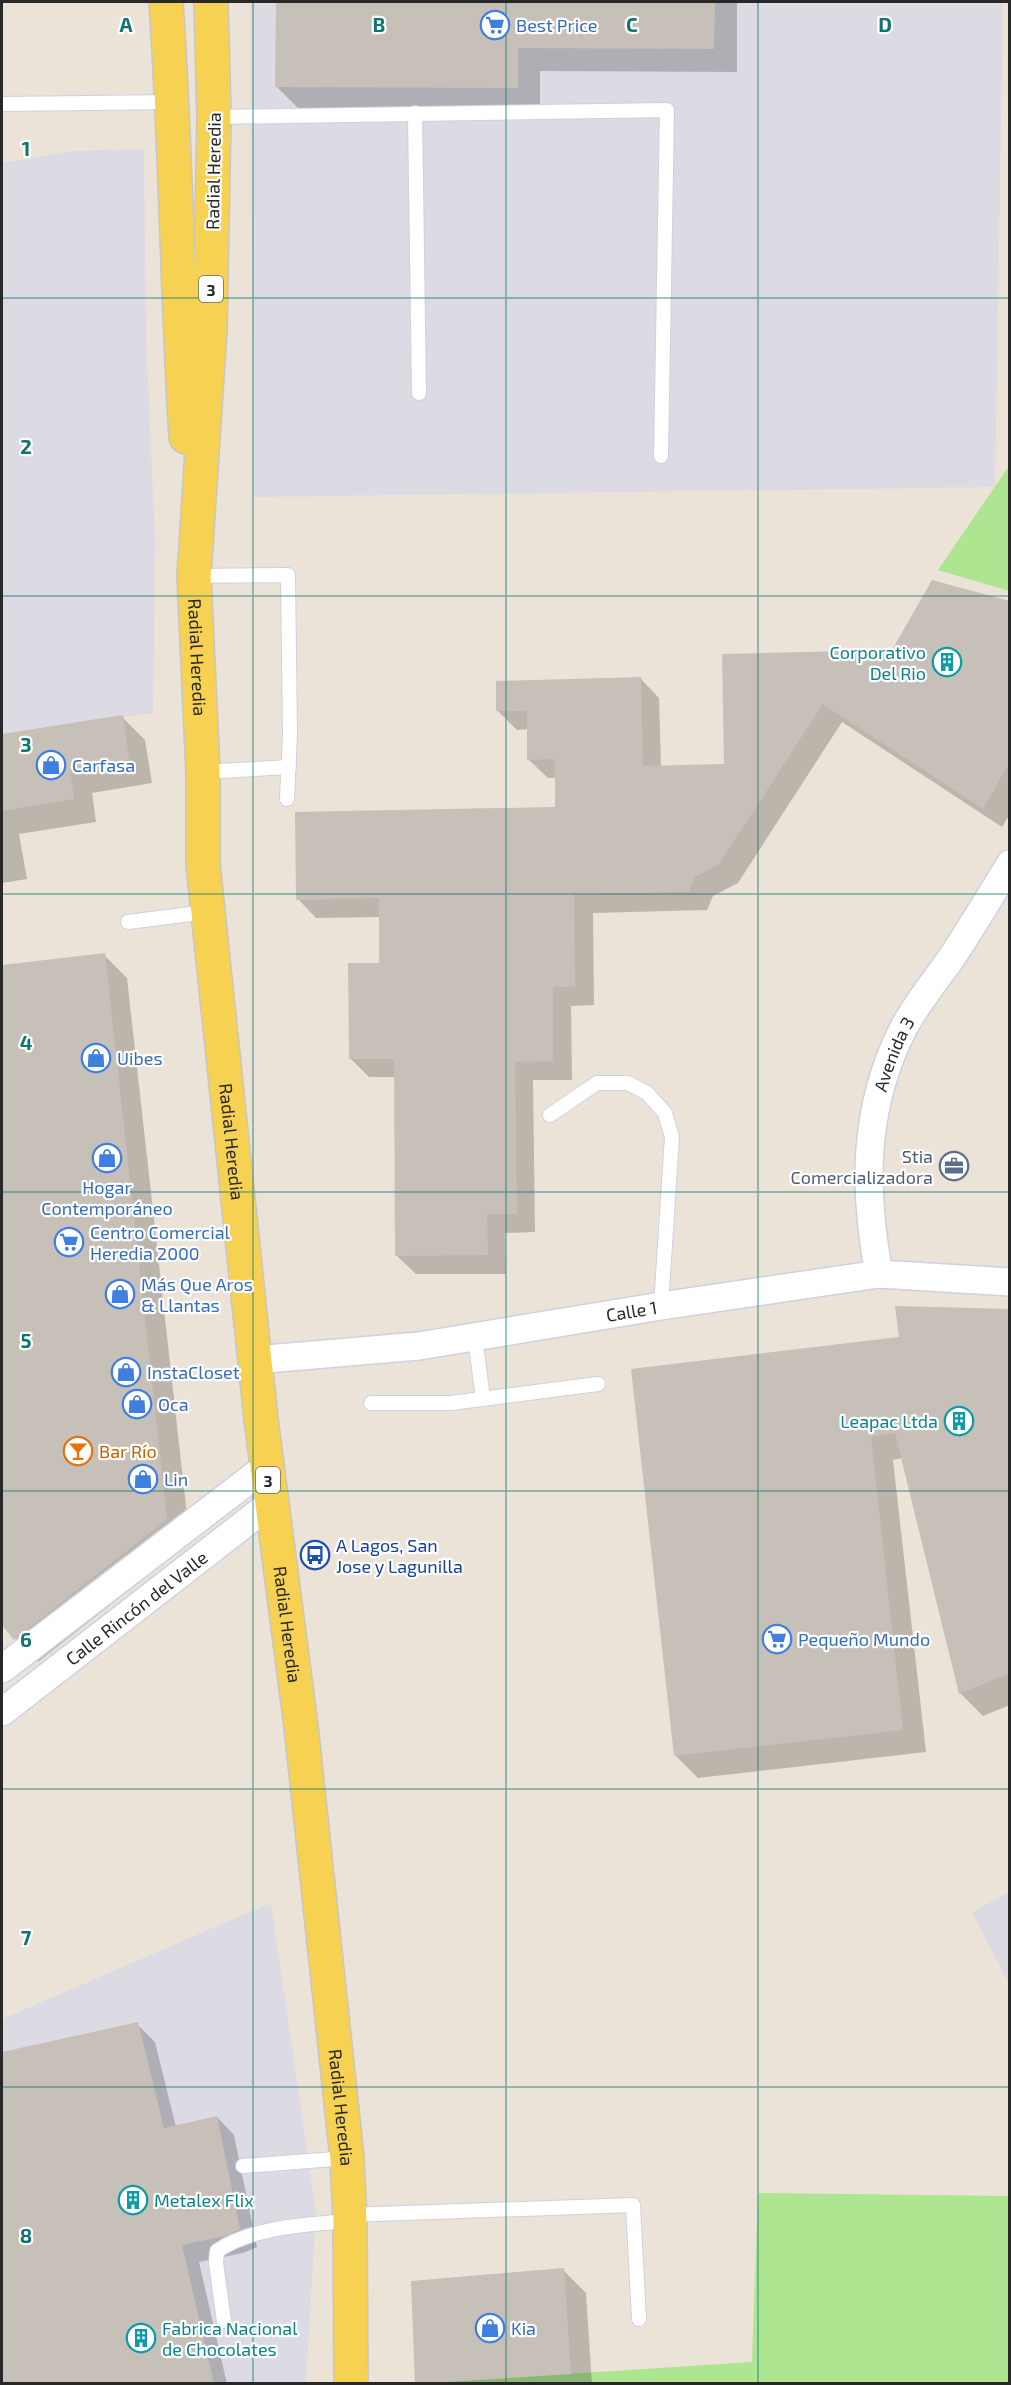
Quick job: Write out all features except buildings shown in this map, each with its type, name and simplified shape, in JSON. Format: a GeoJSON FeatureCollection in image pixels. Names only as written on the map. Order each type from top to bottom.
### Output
{"type":"FeatureCollection","features":[{"type":"Feature","properties":{"kind":"main road"},"geometry":{"type":"LineString","coordinates":[[166,2],[172,102],[179,318],[194,576]]}},
{"type":"Feature","properties":{"kind":"main road"},"geometry":{"type":"LineString","coordinates":[[192,2],[214,117]]}},
{"type":"Feature","properties":{"kind":"main road","name":"Radial Heredia"},"geometry":{"type":"LineString","coordinates":[[211,2],[214,117],[210,329],[194,576],[203,772],[203,864],[270,1504],[302,1726],[347,2158],[350,2218],[351,2384]]}},
{"type":"Feature","properties":{"kind":"street","name":"Avenida 3"},"geometry":{"type":"LineString","coordinates":[[879,1274],[870,1227],[868,1179],[870,1136],[880,1088],[903,1029],[961,944],[1010,864]]}},
{"type":"Feature","properties":{"kind":"street","name":"Calle 1"},"geometry":{"type":"LineString","coordinates":[[254,1360],[419,1346],[661,1306],[879,1274],[1010,1282]]}},
{"type":"Feature","properties":{"kind":"street","name":"Calle Rincón del Valle"},"geometry":{"type":"LineString","coordinates":[[2,1669],[267,1466]]}},
{"type":"Feature","properties":{"kind":"street","name":"Calle Rincón del Valle"},"geometry":{"type":"LineString","coordinates":[[2,1712],[270,1504]]}},
{"type":"Feature","properties":{"kind":"lane"},"geometry":{"type":"LineString","coordinates":[[2,104],[172,102]]}},
{"type":"Feature","properties":{"kind":"lane"},"geometry":{"type":"LineString","coordinates":[[214,117],[667,110],[661,456]]}},
{"type":"Feature","properties":{"kind":"lane"},"geometry":{"type":"LineString","coordinates":[[416,113],[419,393]]}},
{"type":"Feature","properties":{"kind":"lane"},"geometry":{"type":"LineString","coordinates":[[194,576],[288,575],[289,767],[287,799]]}},
{"type":"Feature","properties":{"kind":"lane"},"geometry":{"type":"LineString","coordinates":[[203,772],[289,767]]}},
{"type":"Feature","properties":{"kind":"lane"},"geometry":{"type":"LineString","coordinates":[[128,922],[207,912]]}},
{"type":"Feature","properties":{"kind":"lane"},"geometry":{"type":"LineString","coordinates":[[550,1115],[597,1083],[628,1083],[647,1092],[666,1113],[672,1137],[661,1306]]}},
{"type":"Feature","properties":{"kind":"lane"},"geometry":{"type":"LineString","coordinates":[[475,1337],[483,1399]]}},
{"type":"Feature","properties":{"kind":"lane"},"geometry":{"type":"LineString","coordinates":[[371,1403],[451,1403],[598,1384]]}},
{"type":"Feature","properties":{"kind":"lane"},"geometry":{"type":"LineString","coordinates":[[243,2166],[347,2158]]}},
{"type":"Feature","properties":{"kind":"lane"},"geometry":{"type":"LineString","coordinates":[[224,2321],[216,2264],[217,2251],[229,2243],[296,2224],[350,2218],[633,2205],[639,2319]]}},
{"type":"Feature","properties":{"kind":"shaded area"},"geometry":{"type":"Polygon","coordinates":[[[251,2],[1003,2],[995,487],[253,497],[251,2]]]}},
{"type":"Feature","properties":{"kind":"shaded area"},"geometry":{"type":"Polygon","coordinates":[[[144,149],[146,339],[155,540],[153,713],[2,734],[2,163],[72,151],[144,149]]]}},
{"type":"Feature","properties":{"kind":"shaded area"},"geometry":{"type":"Polygon","coordinates":[[[1009,1892],[1009,1984],[972,1912],[1009,1892]]]}},
{"type":"Feature","properties":{"kind":"shaded area"},"geometry":{"type":"Polygon","coordinates":[[[271,1903],[316,2212],[306,2383],[2,2383],[2,2019],[271,1903]]]}},
{"type":"Feature","properties":{"kind":"green space"},"geometry":{"type":"Polygon","coordinates":[[[1009,466],[1009,591],[938,570],[1009,466]]]}},
{"type":"Feature","properties":{"kind":"green space"},"geometry":{"type":"Polygon","coordinates":[[[758,2193],[1009,2196],[1009,2383],[426,2383],[752,2362],[758,2193]]]}},
{"type":"Feature","properties":{"kind":"place","name":"Best Price"},"geometry":{"type":"Point","coordinates":[495,25]}},
{"type":"Feature","properties":{"kind":"place","name":"Corporativo Del Rio"},"geometry":{"type":"Point","coordinates":[947,662]}},
{"type":"Feature","properties":{"kind":"place","name":"Carfasa"},"geometry":{"type":"Point","coordinates":[51,765]}},
{"type":"Feature","properties":{"kind":"place","name":"Uibes"},"geometry":{"type":"Point","coordinates":[96,1058]}},
{"type":"Feature","properties":{"kind":"place","name":"Hogar Contemporáneo"},"geometry":{"type":"Point","coordinates":[107,1158]}},
{"type":"Feature","properties":{"kind":"place","name":"Stia Comercializadora"},"geometry":{"type":"Point","coordinates":[954,1166]}},
{"type":"Feature","properties":{"kind":"place","name":"Centro Comercial Heredia 2000"},"geometry":{"type":"Point","coordinates":[69,1242]}},
{"type":"Feature","properties":{"kind":"place","name":"Más Que Aros & Llantas"},"geometry":{"type":"Point","coordinates":[120,1294]}},
{"type":"Feature","properties":{"kind":"place","name":"InstaCloset"},"geometry":{"type":"Point","coordinates":[126,1372]}},
{"type":"Feature","properties":{"kind":"place","name":"Oca"},"geometry":{"type":"Point","coordinates":[137,1404]}},
{"type":"Feature","properties":{"kind":"place","name":"Leapac Ltda"},"geometry":{"type":"Point","coordinates":[959,1421]}},
{"type":"Feature","properties":{"kind":"place","name":"Bar Río"},"geometry":{"type":"Point","coordinates":[78,1451]}},
{"type":"Feature","properties":{"kind":"place","name":"Lin"},"geometry":{"type":"Point","coordinates":[143,1479]}},
{"type":"Feature","properties":{"kind":"place","name":"A Lagos, San Jose y Lagunilla"},"geometry":{"type":"Point","coordinates":[315,1555]}},
{"type":"Feature","properties":{"kind":"place","name":"Pequeño Mundo"},"geometry":{"type":"Point","coordinates":[777,1639]}},
{"type":"Feature","properties":{"kind":"place","name":"Metalex Flix"},"geometry":{"type":"Point","coordinates":[133,2200]}},
{"type":"Feature","properties":{"kind":"place","name":"Kia"},"geometry":{"type":"Point","coordinates":[490,2328]}},
{"type":"Feature","properties":{"kind":"place","name":"Fabrica Nacional de Chocolates"},"geometry":{"type":"Point","coordinates":[141,2338]}}]}
